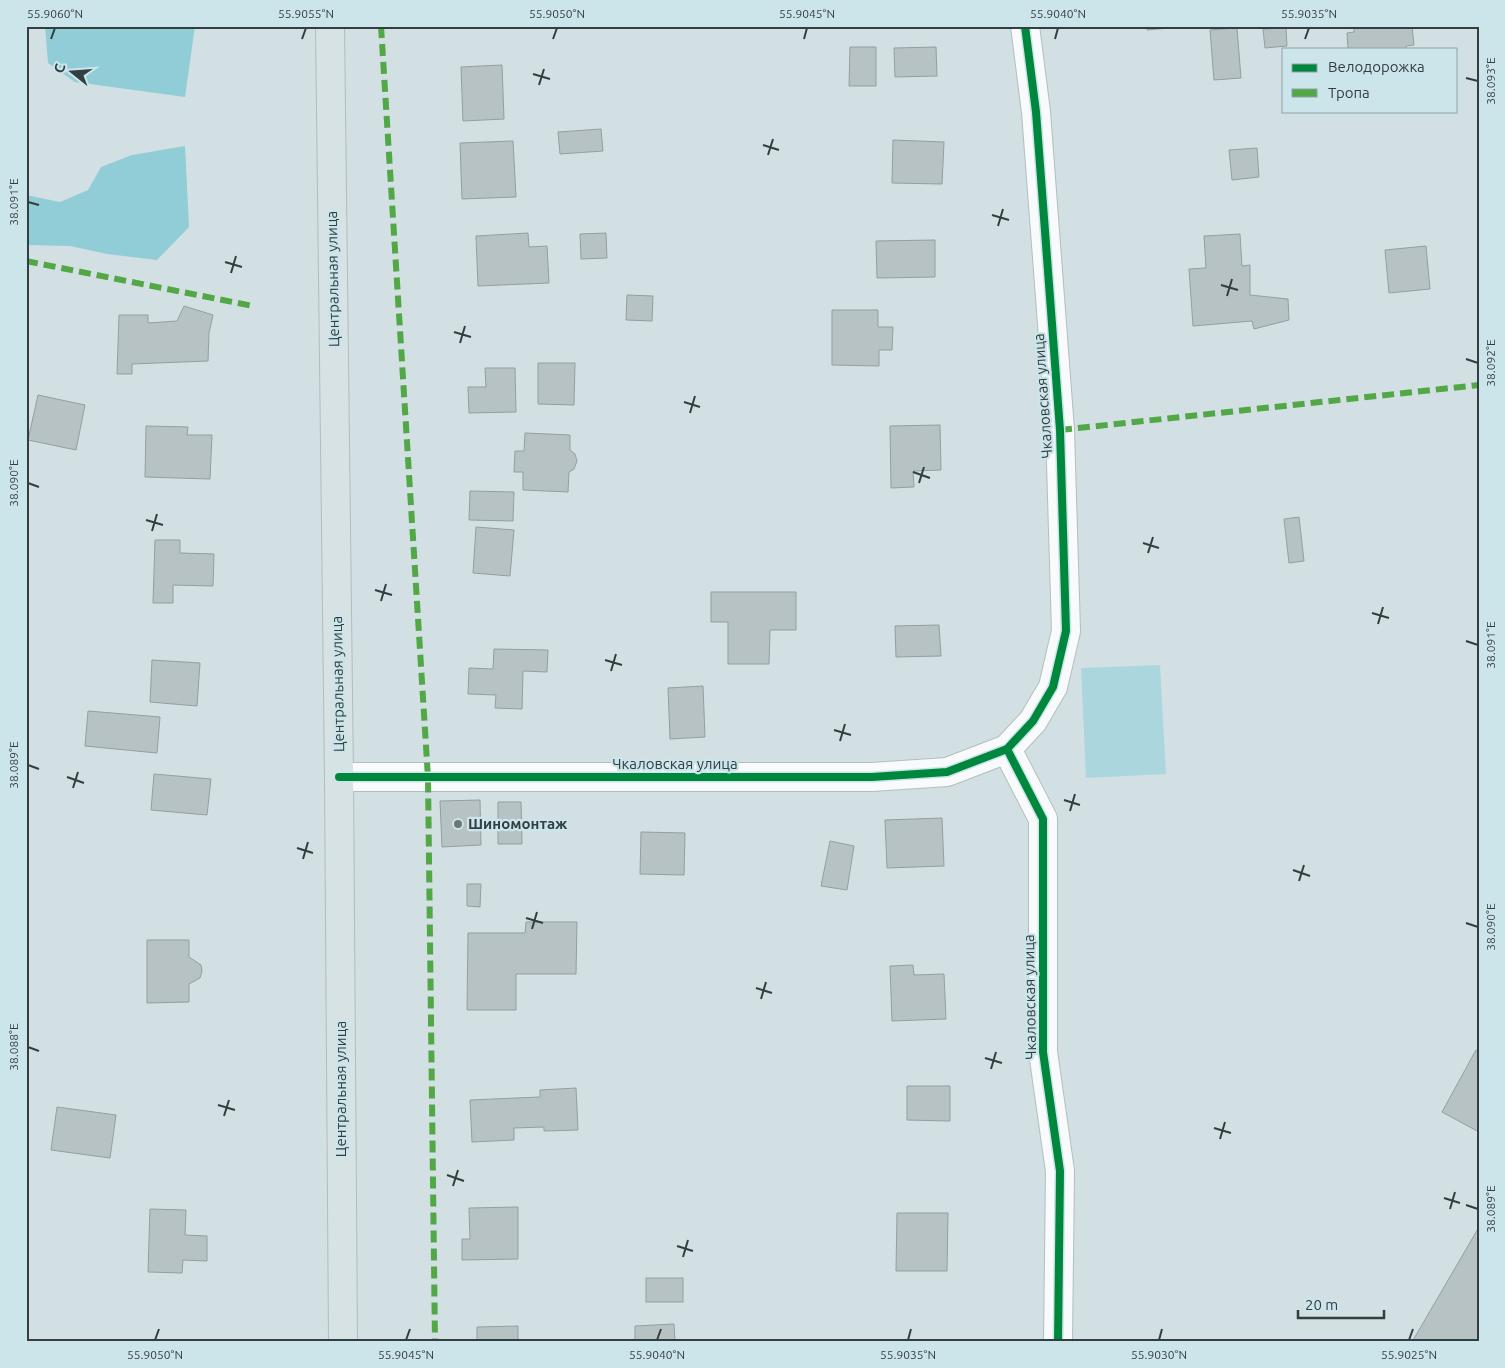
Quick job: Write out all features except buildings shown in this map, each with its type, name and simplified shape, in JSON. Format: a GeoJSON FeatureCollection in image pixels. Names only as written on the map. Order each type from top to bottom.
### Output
{"type":"FeatureCollection","features":[{"type":"Feature","properties":{"kind":"main road","name":"Центральная улица"},"geometry":{"type":"LineString","coordinates":[[330,26],[339,777],[343,1342]]}},
{"type":"Feature","properties":{"kind":"street","name":"Чкаловская улица"},"geometry":{"type":"LineString","coordinates":[[339,777],[872,777],[947,772],[1007,748],[1033,721],[1053,687],[1066,631],[1060,430],[1036,112],[1025,26]]}},
{"type":"Feature","properties":{"kind":"street","name":"Чкаловская улица"},"geometry":{"type":"LineString","coordinates":[[1007,748],[1043,819],[1043,1052],[1060,1171],[1058,1342]]}},
{"type":"Feature","properties":{"kind":"shaded area"},"geometry":{"type":"Polygon","coordinates":[[[45,26],[195,26],[185,97],[75,82],[48,63],[45,26]]]}},
{"type":"Feature","properties":{"kind":"shaded area"},"geometry":{"type":"Polygon","coordinates":[[[185,146],[189,227],[157,260],[107,254],[70,246],[26,245],[26,195],[60,202],[88,190],[101,167],[132,155],[185,146]]]}},
{"type":"Feature","properties":{"kind":"shaded area"},"geometry":{"type":"Polygon","coordinates":[[[1160,665],[1166,774],[1086,778],[1081,668],[1160,665]]]}},
{"type":"Feature","properties":{"kind":"marked path"},"geometry":{"type":"LineString","coordinates":[[381,26],[428,778],[435,1342]]}},
{"type":"Feature","properties":{"kind":"marked path"},"geometry":{"type":"LineString","coordinates":[[26,261],[253,306]]}},
{"type":"Feature","properties":{"kind":"marked path"},"geometry":{"type":"LineString","coordinates":[[1060,430],[1479,385]]}},
{"type":"Feature","properties":{"kind":"cycle path"},"geometry":{"type":"LineString","coordinates":[[339,777],[872,777],[947,772],[1007,749],[1033,721],[1053,687],[1066,631],[1060,430],[1036,112],[1025,26]]}},
{"type":"Feature","properties":{"kind":"cycle path"},"geometry":{"type":"LineString","coordinates":[[1007,749],[1043,819],[1043,1052],[1060,1171],[1058,1342]]}},
{"type":"Feature","properties":{"kind":"place","name":"Шиномонтаж"},"geometry":{"type":"Point","coordinates":[458,824]}}]}
